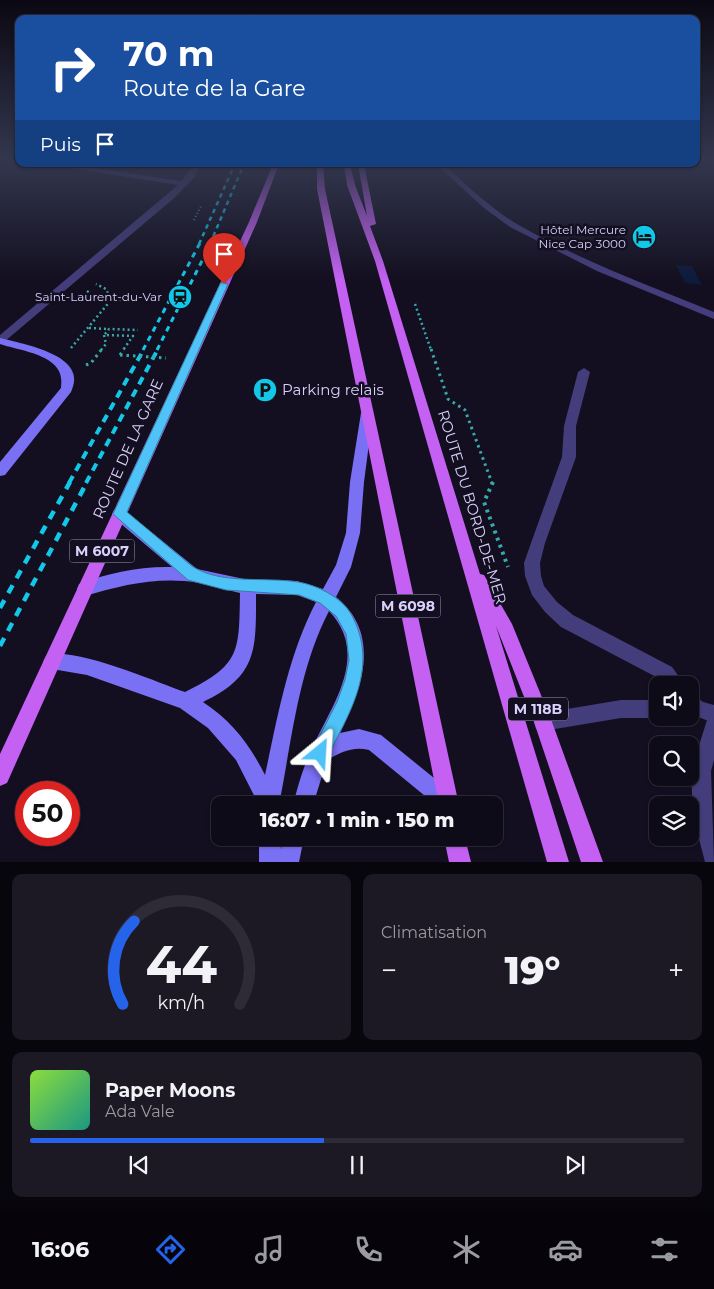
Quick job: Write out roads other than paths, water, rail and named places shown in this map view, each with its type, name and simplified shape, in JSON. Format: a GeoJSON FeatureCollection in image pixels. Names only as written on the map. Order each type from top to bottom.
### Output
{"type":"FeatureCollection","features":[{"type":"Feature","properties":{"kind":"main road","name":"ROUTE DE LA GARE"},"geometry":{"type":"LineString","coordinates":[[0,776],[262,199]]}},
{"type":"Feature","properties":{"kind":"main road","name":"M 6098"},"geometry":{"type":"LineString","coordinates":[[323,199],[446,796]]}},
{"type":"Feature","properties":{"kind":"main road","name":"ROUTE DU BORD-DE-MER"},"geometry":{"type":"LineString","coordinates":[[357,199],[379,261],[558,862]]}},
{"type":"Feature","properties":{"kind":"main road"},"geometry":{"type":"LineString","coordinates":[[368,199],[379,261]]}},
{"type":"Feature","properties":{"kind":"main road"},"geometry":{"type":"LineString","coordinates":[[0,341],[58,360],[69,372],[70,380],[67,389],[0,472]]}},
{"type":"Feature","properties":{"kind":"main road"},"geometry":{"type":"LineString","coordinates":[[271,796],[295,675],[307,640],[325,598],[343,567],[353,533],[357,482],[368,410]]}},
{"type":"Feature","properties":{"kind":"main road"},"geometry":{"type":"LineString","coordinates":[[119,514],[193,575]]}},
{"type":"Feature","properties":{"kind":"main road","name":"M 118B"},"geometry":{"type":"LineString","coordinates":[[468,562],[504,624],[543,722],[592,862]]}},
{"type":"Feature","properties":{"kind":"main road"},"geometry":{"type":"LineString","coordinates":[[84,589],[128,576],[193,575],[226,584],[300,588],[325,598],[341,611],[349,622],[356,645],[353,680],[344,706],[320,753],[306,796]]}},
{"type":"Feature","properties":{"kind":"main road"},"geometry":{"type":"LineString","coordinates":[[185,701],[215,688],[237,670],[244,656],[247,642],[248,586]]}},
{"type":"Feature","properties":{"kind":"main road"},"geometry":{"type":"LineString","coordinates":[[52,662],[88,666],[185,701],[214,721],[243,753],[265,796]]}},
{"type":"Feature","properties":{"kind":"main road"},"geometry":{"type":"LineString","coordinates":[[320,753],[345,739],[363,738],[374,742],[438,796]]}},
{"type":"Feature","properties":{"kind":"main road"},"geometry":{"type":"LineString","coordinates":[[270,846],[270,862]]}},
{"type":"Feature","properties":{"kind":"main road"},"geometry":{"type":"LineString","coordinates":[[288,862],[292,846]]}},
{"type":"Feature","properties":{"kind":"main road"},"geometry":{"type":"LineString","coordinates":[[457,846],[460,862]]}},
{"type":"Feature","properties":{"kind":"street"},"geometry":{"type":"LineString","coordinates":[[0,341],[166,199]]}},
{"type":"Feature","properties":{"kind":"street"},"geometry":{"type":"LineString","coordinates":[[479,199],[513,225],[600,269],[714,316]]}},
{"type":"Feature","properties":{"kind":"street"},"geometry":{"type":"LineString","coordinates":[[584,372],[570,426],[569,457],[538,543],[532,563],[533,576],[542,596],[567,621],[668,676]]}},
{"type":"Feature","properties":{"kind":"street"},"geometry":{"type":"LineString","coordinates":[[543,722],[621,709],[649,709]]}},
{"type":"Feature","properties":{"kind":"street"},"geometry":{"type":"LineString","coordinates":[[714,727],[701,771],[703,816],[714,858]]}},
{"type":"Feature","properties":{"kind":"water"},"geometry":{"type":"Polygon","coordinates":[[[676,265],[692,266],[702,285],[685,283],[676,265]]]}},
{"type":"Feature","properties":{"kind":"railway"},"geometry":{"type":"LineString","coordinates":[[199,244],[219,199]]}},
{"type":"Feature","properties":{"kind":"railway"},"geometry":{"type":"LineString","coordinates":[[210,244],[229,199]]}},
{"type":"Feature","properties":{"kind":"railway"},"geometry":{"type":"LineString","coordinates":[[143,350],[200,243]]}},
{"type":"Feature","properties":{"kind":"railway"},"geometry":{"type":"LineString","coordinates":[[157,350],[211,243]]}},
{"type":"Feature","properties":{"kind":"railway"},"geometry":{"type":"LineString","coordinates":[[69,483],[144,349]]}},
{"type":"Feature","properties":{"kind":"railway"},"geometry":{"type":"LineString","coordinates":[[86,483],[158,349]]}},
{"type":"Feature","properties":{"kind":"railway"},"geometry":{"type":"LineString","coordinates":[[0,608],[70,482]]}},
{"type":"Feature","properties":{"kind":"railway"},"geometry":{"type":"LineString","coordinates":[[0,646],[87,482]]}},
{"type":"Feature","properties":{"kind":"place","name":"Hôtel Mercure Nice Cap 3000"},"geometry":{"type":"Point","coordinates":[644,237]}},
{"type":"Feature","properties":{"kind":"place","name":"Saint-Laurent-du-Var"},"geometry":{"type":"Point","coordinates":[180,297]}},
{"type":"Feature","properties":{"kind":"place","name":"Parking relais"},"geometry":{"type":"Point","coordinates":[265,390]}}]}
